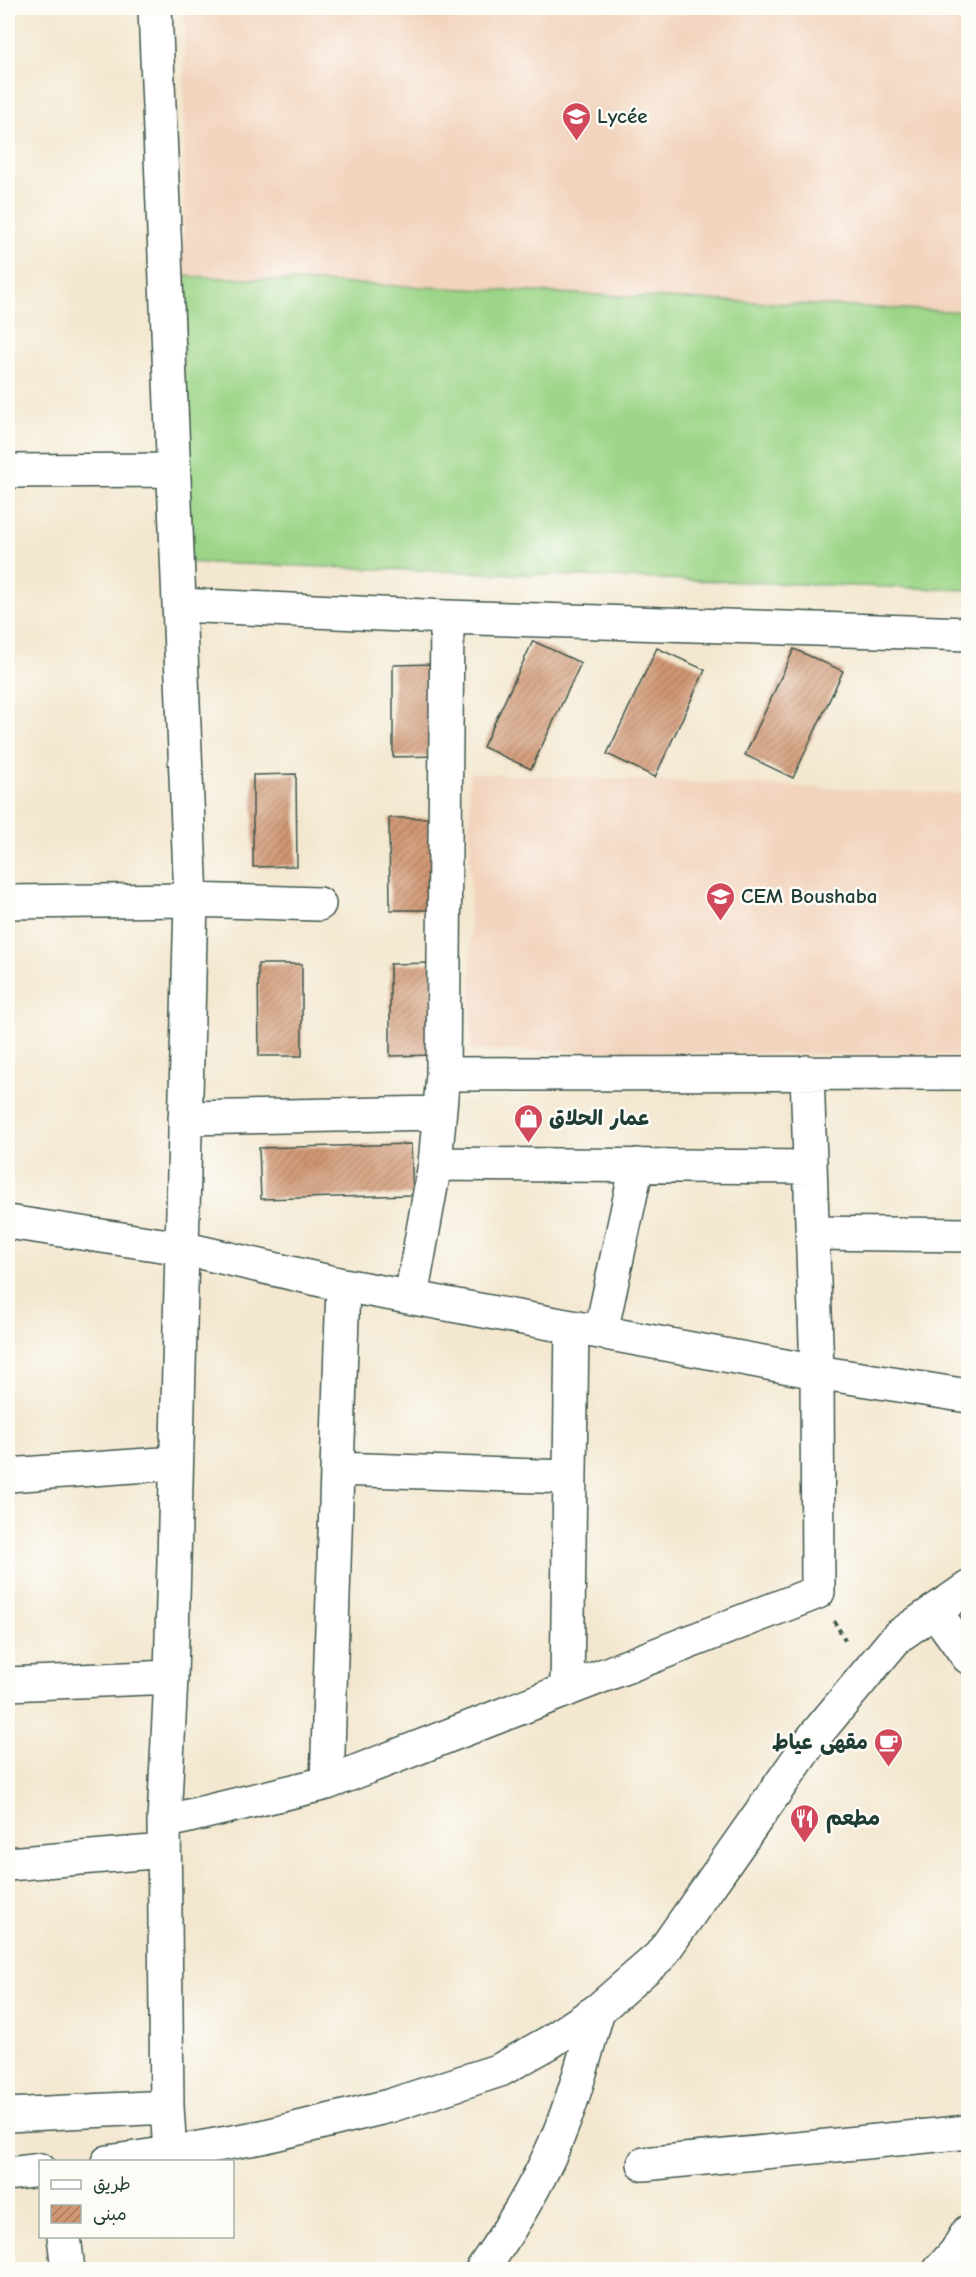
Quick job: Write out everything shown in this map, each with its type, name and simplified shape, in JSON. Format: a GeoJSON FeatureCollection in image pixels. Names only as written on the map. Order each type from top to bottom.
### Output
{"type":"FeatureCollection","features":[{"type":"Feature","properties":{"kind":"street"},"geometry":{"type":"LineString","coordinates":[[155,8],[191,900],[171,1677],[164,1837],[167,2107],[170,2153]]}},
{"type":"Feature","properties":{"kind":"street"},"geometry":{"type":"LineString","coordinates":[[8,471],[174,470]]}},
{"type":"Feature","properties":{"kind":"street"},"geometry":{"type":"LineString","coordinates":[[179,605],[447,617],[969,634]]}},
{"type":"Feature","properties":{"kind":"street"},"geometry":{"type":"LineString","coordinates":[[411,1297],[435,1164],[443,1074],[447,617]]}},
{"type":"Feature","properties":{"kind":"street"},"geometry":{"type":"LineString","coordinates":[[8,902],[191,900],[319,903]]}},
{"type":"Feature","properties":{"kind":"street"},"geometry":{"type":"LineString","coordinates":[[8,1864],[164,1837],[327,1783],[818,1592],[816,1372],[807,1072]]}},
{"type":"Feature","properties":{"kind":"street"},"geometry":{"type":"LineString","coordinates":[[443,1074],[969,1073]]}},
{"type":"Feature","properties":{"kind":"street"},"geometry":{"type":"LineString","coordinates":[[185,1118],[439,1113]]}},
{"type":"Feature","properties":{"kind":"street"},"geometry":{"type":"LineString","coordinates":[[435,1164],[810,1167]]}},
{"type":"Feature","properties":{"kind":"street"},"geometry":{"type":"LineString","coordinates":[[567,1690],[569,1477],[586,1329],[637,1165]]}},
{"type":"Feature","properties":{"kind":"street"},"geometry":{"type":"LineString","coordinates":[[8,1222],[182,1248],[343,1285],[816,1372],[969,1396]]}},
{"type":"Feature","properties":{"kind":"street"},"geometry":{"type":"LineString","coordinates":[[812,1233],[969,1235]]}},
{"type":"Feature","properties":{"kind":"street"},"geometry":{"type":"LineString","coordinates":[[327,1783],[343,1285]]}},
{"type":"Feature","properties":{"kind":"street"},"geometry":{"type":"LineString","coordinates":[[8,1475],[176,1463]]}},
{"type":"Feature","properties":{"kind":"street"},"geometry":{"type":"LineString","coordinates":[[337,1469],[569,1477]]}},
{"type":"Feature","properties":{"kind":"street"},"geometry":{"type":"LineString","coordinates":[[122,2160],[262,2137],[389,2106],[500,2070],[550,2042],[598,2010],[660,1956],[813,1738],[897,1637],[969,1588]]}},
{"type":"Feature","properties":{"kind":"street"},"geometry":{"type":"LineString","coordinates":[[935,1611],[969,1657]]}},
{"type":"Feature","properties":{"kind":"street"},"geometry":{"type":"LineString","coordinates":[[8,1684],[171,1677]]}},
{"type":"Feature","properties":{"kind":"street"},"geometry":{"type":"LineString","coordinates":[[482,2270],[505,2237],[548,2160],[565,2120],[598,2010]]}},
{"type":"Feature","properties":{"kind":"street"},"geometry":{"type":"LineString","coordinates":[[8,2115],[167,2107]]}},
{"type":"Feature","properties":{"kind":"street"},"geometry":{"type":"LineString","coordinates":[[644,2164],[969,2132]]}},
{"type":"Feature","properties":{"kind":"street"},"geometry":{"type":"LineString","coordinates":[[8,2174],[39,2170]]}},
{"type":"Feature","properties":{"kind":"street"},"geometry":{"type":"LineString","coordinates":[[940,2270],[969,2232]]}},
{"type":"Feature","properties":{"kind":"street"},"geometry":{"type":"LineString","coordinates":[[64,2238],[68,2270]]}},
{"type":"Feature","properties":{"kind":"path"},"geometry":{"type":"LineString","coordinates":[[818,1592],[865,1675]]}},
{"type":"Feature","properties":{"kind":"shaded area","name":"Lycée"},"geometry":{"type":"Polygon","coordinates":[[[185,8],[968,8],[968,312],[183,276],[185,8]]]}},
{"type":"Feature","properties":{"kind":"shaded area","name":"CEM Boushaba"},"geometry":{"type":"Polygon","coordinates":[[[469,773],[968,794],[968,1056],[471,1050],[469,773]]]}},
{"type":"Feature","properties":{"kind":"green space"},"geometry":{"type":"Polygon","coordinates":[[[183,276],[968,312],[968,590],[185,562],[183,276]]]}},
{"type":"Feature","properties":{"kind":"building"},"geometry":{"type":"Polygon","coordinates":[[[533,641],[581,663],[531,769],[483,747],[533,641]]]}},
{"type":"Feature","properties":{"kind":"building"},"geometry":{"type":"Polygon","coordinates":[[[657,648],[705,670],[655,777],[607,754],[657,648]]]}},
{"type":"Feature","properties":{"kind":"building"},"geometry":{"type":"Polygon","coordinates":[[[794,649],[843,671],[793,778],[745,755],[794,649]]]}},
{"type":"Feature","properties":{"kind":"building"},"geometry":{"type":"Polygon","coordinates":[[[436,664],[437,756],[393,757],[393,665],[436,664]]]}},
{"type":"Feature","properties":{"kind":"building"},"geometry":{"type":"Polygon","coordinates":[[[296,774],[297,866],[253,867],[253,775],[296,774]]]}},
{"type":"Feature","properties":{"kind":"building"},"geometry":{"type":"Polygon","coordinates":[[[389,818],[433,818],[433,910],[390,910],[389,818]]]}},
{"type":"Feature","properties":{"kind":"building"},"geometry":{"type":"Polygon","coordinates":[[[433,963],[434,1055],[390,1056],[390,964],[433,963]]]}},
{"type":"Feature","properties":{"kind":"building"},"geometry":{"type":"Polygon","coordinates":[[[258,964],[302,964],[302,1056],[259,1056],[258,964]]]}},
{"type":"Feature","properties":{"kind":"building"},"geometry":{"type":"Polygon","coordinates":[[[411,1144],[413,1195],[261,1199],[259,1148],[411,1144]]]}},
{"type":"Feature","properties":{"kind":"place","name":"Lycée"},"geometry":{"type":"Point","coordinates":[576,142]}},
{"type":"Feature","properties":{"kind":"place","name":"CEM Boushaba"},"geometry":{"type":"Point","coordinates":[720,922]}},
{"type":"Feature","properties":{"kind":"place","name":"عمار الحلاق"},"geometry":{"type":"Point","coordinates":[528,1144]}},
{"type":"Feature","properties":{"kind":"place","name":"مقهى عياط"},"geometry":{"type":"Point","coordinates":[889,1768]}},
{"type":"Feature","properties":{"kind":"place","name":"مطعم"},"geometry":{"type":"Point","coordinates":[805,1844]}}]}
